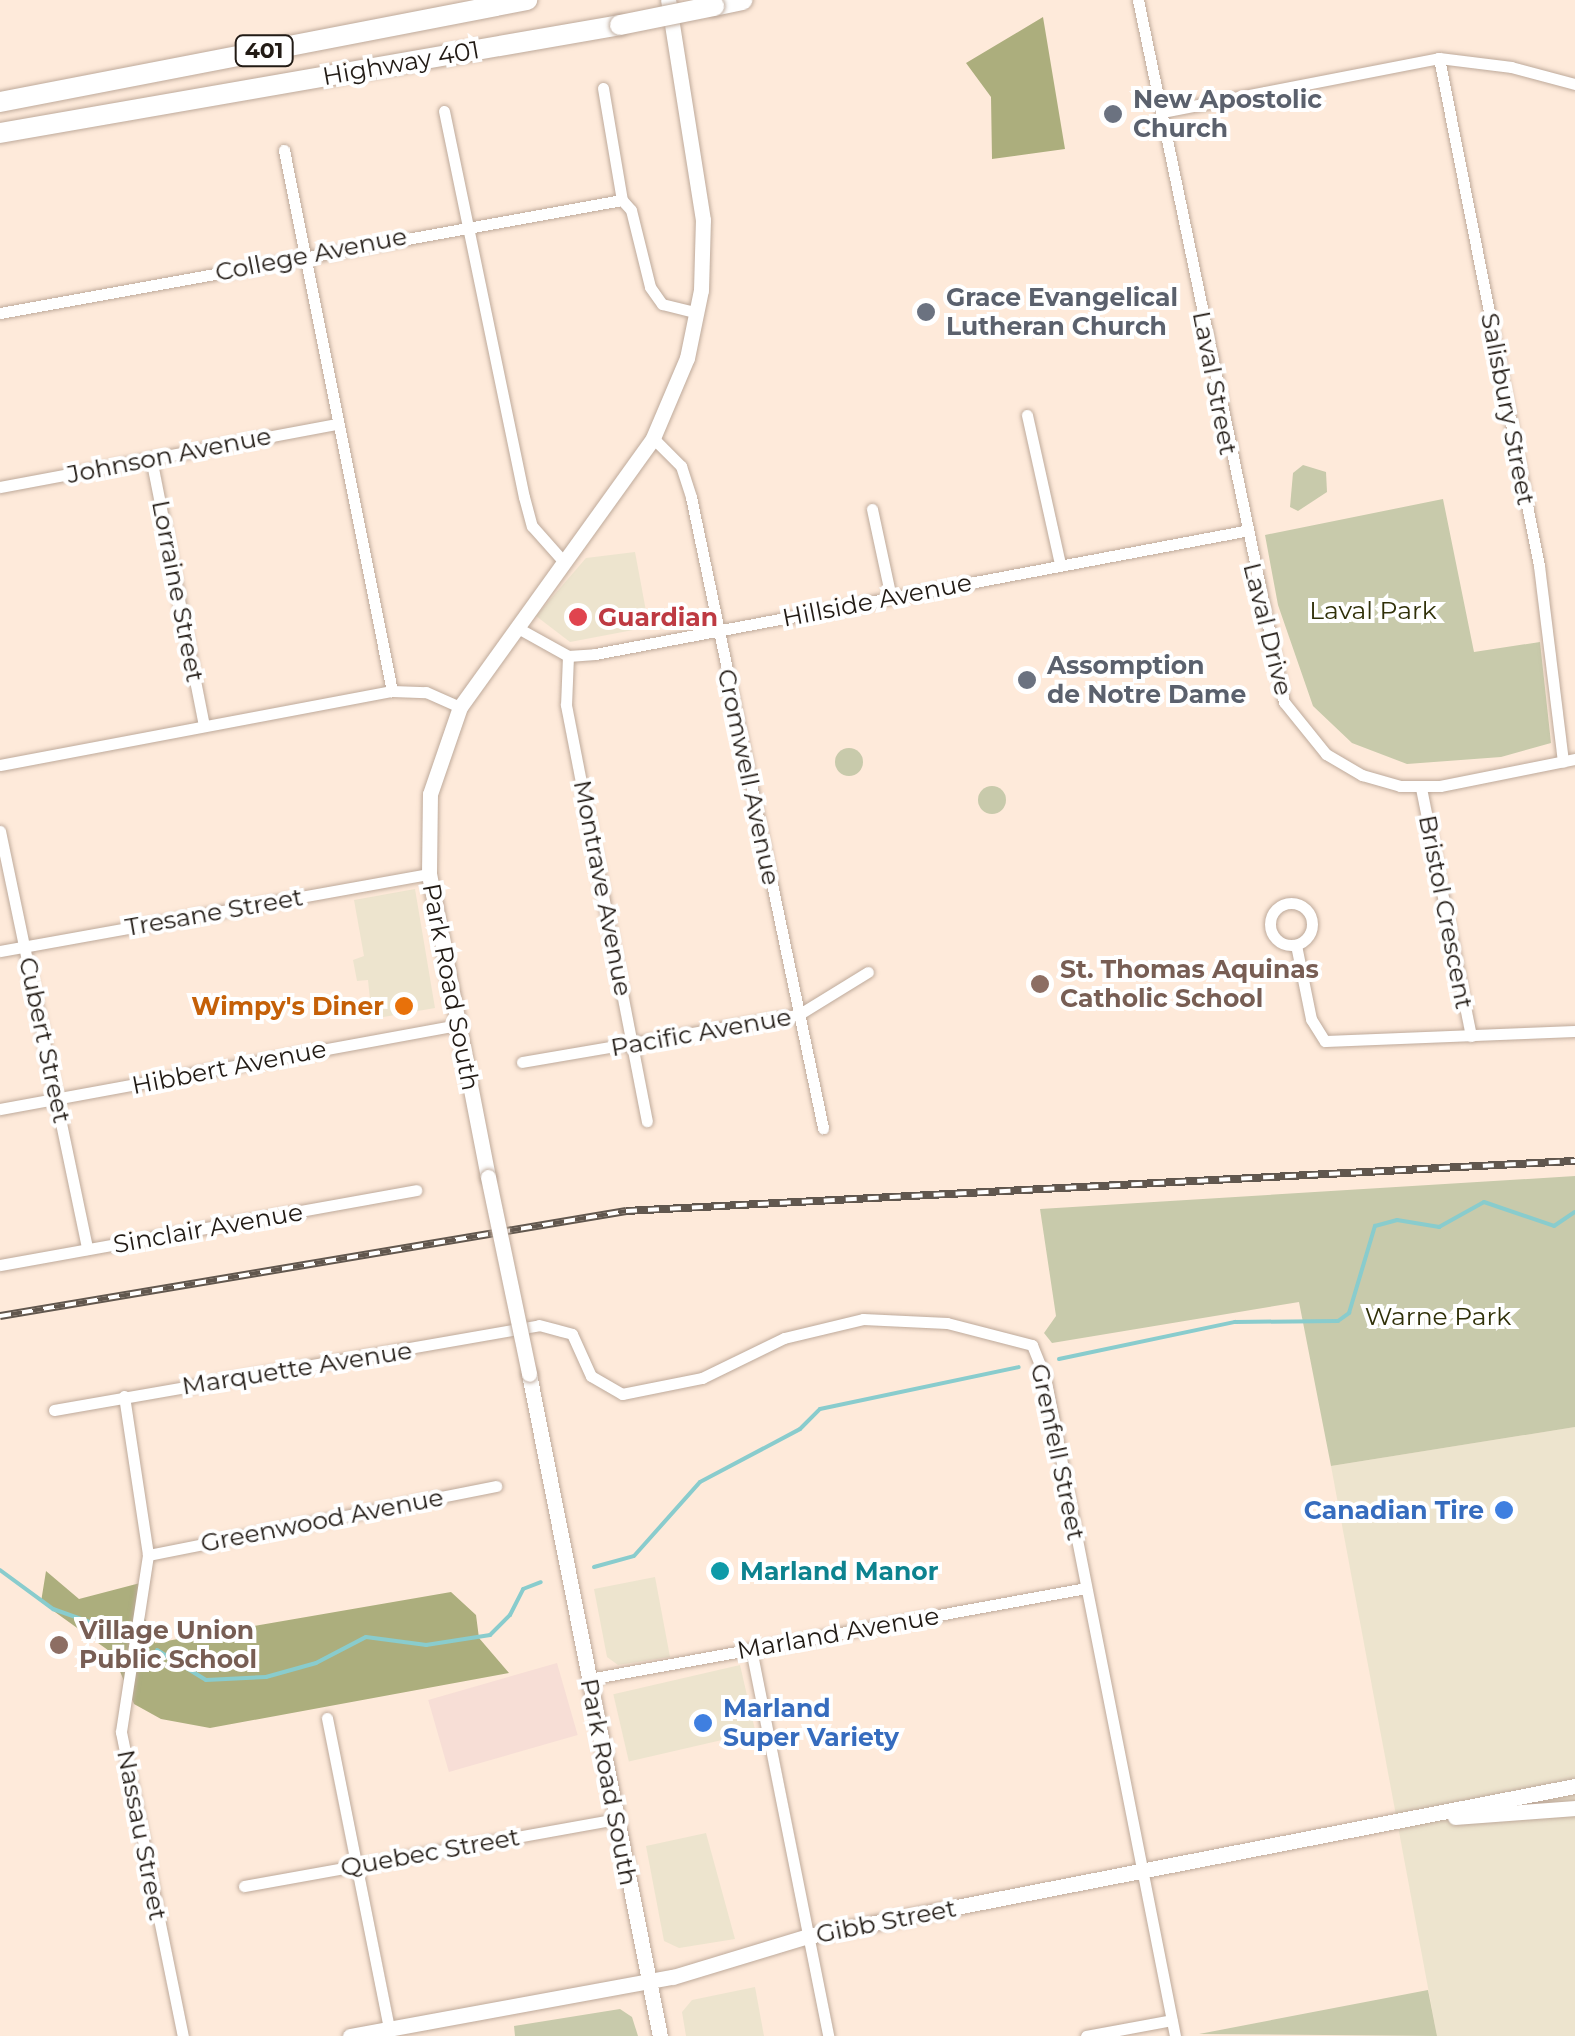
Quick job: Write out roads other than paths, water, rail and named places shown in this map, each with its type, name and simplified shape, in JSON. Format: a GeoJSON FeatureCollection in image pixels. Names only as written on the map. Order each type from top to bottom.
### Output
{"type":"FeatureCollection","features":[{"type":"Feature","properties":{"kind":"highway","name":"Highway 401"},"geometry":{"type":"LineString","coordinates":[[0,102],[527,0]]}},
{"type":"Feature","properties":{"kind":"highway","name":"Highway 401"},"geometry":{"type":"LineString","coordinates":[[0,133],[742,0]]}},
{"type":"Feature","properties":{"kind":"main road","name":"Park Road South"},"geometry":{"type":"LineString","coordinates":[[660,2036],[429,874],[430,794],[460,707],[652,438],[674,395],[698,313],[702,199],[668,0]]}},
{"type":"Feature","properties":{"kind":"main road","name":"Gibb Street"},"geometry":{"type":"LineString","coordinates":[[350,2036],[390,2032],[726,1965],[808,1936],[1575,1786]]}},
{"type":"Feature","properties":{"kind":"main road","name":"Gibb Street"},"geometry":{"type":"LineString","coordinates":[[1426,1817],[1575,1808]]}},
{"type":"Feature","properties":{"kind":"street","name":"Laval Street"},"geometry":{"type":"LineString","coordinates":[[1138,0],[1244,531]]}},
{"type":"Feature","properties":{"kind":"street"},"geometry":{"type":"LineString","coordinates":[[1162,112],[1439,58],[1510,66],[1575,84]]}},
{"type":"Feature","properties":{"kind":"street","name":"Salisbury Street"},"geometry":{"type":"LineString","coordinates":[[1439,58],[1538,566],[1569,761]]}},
{"type":"Feature","properties":{"kind":"street"},"geometry":{"type":"LineString","coordinates":[[603,88],[622,200],[650,287],[662,304],[698,313]]}},
{"type":"Feature","properties":{"kind":"street"},"geometry":{"type":"LineString","coordinates":[[444,111],[524,497],[541,541],[564,562]]}},
{"type":"Feature","properties":{"kind":"street"},"geometry":{"type":"LineString","coordinates":[[284,150],[392,691]]}},
{"type":"Feature","properties":{"kind":"street","name":"College Avenue"},"geometry":{"type":"LineString","coordinates":[[0,313],[466,224],[622,200]]}},
{"type":"Feature","properties":{"kind":"street"},"geometry":{"type":"LineString","coordinates":[[1027,416],[1060,564]]}},
{"type":"Feature","properties":{"kind":"street","name":"Johnson Avenue"},"geometry":{"type":"LineString","coordinates":[[0,487],[338,424]]}},
{"type":"Feature","properties":{"kind":"street","name":"Cromwell Avenue"},"geometry":{"type":"LineString","coordinates":[[652,438],[681,466],[823,1128]]}},
{"type":"Feature","properties":{"kind":"street","name":"Lorraine Street"},"geometry":{"type":"LineString","coordinates":[[152,458],[204,725]]}},
{"type":"Feature","properties":{"kind":"street"},"geometry":{"type":"LineString","coordinates":[[872,509],[891,598]]}},
{"type":"Feature","properties":{"kind":"street","name":"Laval Drive"},"geometry":{"type":"LineString","coordinates":[[1244,531],[1278,686],[1302,730],[1362,775],[1421,788],[1569,761]]}},
{"type":"Feature","properties":{"kind":"street","name":"Hillside Avenue"},"geometry":{"type":"LineString","coordinates":[[568,656],[719,632],[1244,531]]}},
{"type":"Feature","properties":{"kind":"street"},"geometry":{"type":"LineString","coordinates":[[516,627],[568,656]]}},
{"type":"Feature","properties":{"kind":"street","name":"Montrave Avenue"},"geometry":{"type":"LineString","coordinates":[[568,656],[566,705],[647,1121]]}},
{"type":"Feature","properties":{"kind":"street"},"geometry":{"type":"LineString","coordinates":[[0,765],[392,691],[426,692],[460,707]]}},
{"type":"Feature","properties":{"kind":"street","name":"Bristol Crescent"},"geometry":{"type":"LineString","coordinates":[[1421,788],[1472,1036]]}},
{"type":"Feature","properties":{"kind":"street","name":"Cubert Street"},"geometry":{"type":"LineString","coordinates":[[0,831],[87,1250]]}},
{"type":"Feature","properties":{"kind":"street","name":"Tresane Street"},"geometry":{"type":"LineString","coordinates":[[0,951],[429,874]]}},
{"type":"Feature","properties":{"kind":"street","name":"Bristol Crescent"},"geometry":{"type":"LineString","coordinates":[[1296,945],[1318,1036],[1332,1042],[1575,1031]]}},
{"type":"Feature","properties":{"kind":"street","name":"Pacific Avenue"},"geometry":{"type":"LineString","coordinates":[[522,1062],[798,1015],[868,972]]}},
{"type":"Feature","properties":{"kind":"street","name":"Hibbert Avenue"},"geometry":{"type":"LineString","coordinates":[[0,1110],[458,1024]]}},
{"type":"Feature","properties":{"kind":"street","name":"Sinclair Avenue"},"geometry":{"type":"LineString","coordinates":[[0,1265],[416,1190]]}},
{"type":"Feature","properties":{"kind":"street","name":"Grenfell Street"},"geometry":{"type":"LineString","coordinates":[[539,1325],[572,1334],[591,1376],[622,1394],[702,1378],[784,1338],[862,1319],[947,1323],[1032,1345],[1045,1377],[1175,2036]]}},
{"type":"Feature","properties":{"kind":"street","name":"Marquette Avenue"},"geometry":{"type":"LineString","coordinates":[[54,1410],[539,1325]]}},
{"type":"Feature","properties":{"kind":"street","name":"Nassau Street"},"geometry":{"type":"LineString","coordinates":[[124,1396],[148,1555],[121,1732],[183,2036]]}},
{"type":"Feature","properties":{"kind":"street","name":"Greenwood Avenue"},"geometry":{"type":"LineString","coordinates":[[148,1555],[496,1486]]}},
{"type":"Feature","properties":{"kind":"street","name":"Marland Avenue"},"geometry":{"type":"LineString","coordinates":[[589,1679],[1086,1588]]}},
{"type":"Feature","properties":{"kind":"street"},"geometry":{"type":"LineString","coordinates":[[752,1649],[828,2036]]}},
{"type":"Feature","properties":{"kind":"street"},"geometry":{"type":"LineString","coordinates":[[327,1718],[390,2032]]}},
{"type":"Feature","properties":{"kind":"street","name":"Quebec Street"},"geometry":{"type":"LineString","coordinates":[[244,1886],[616,1819]]}},
{"type":"Feature","properties":{"kind":"street"},"geometry":{"type":"LineString","coordinates":[[1086,2036],[1172,2020]]}},
{"type":"Feature","properties":{"kind":"waterway"},"geometry":{"type":"LineString","coordinates":[[1059,1359],[1235,1322],[1338,1321],[1349,1313],[1375,1226],[1397,1220],[1439,1227],[1484,1202],[1554,1226],[1575,1212]]}},
{"type":"Feature","properties":{"kind":"waterway"},"geometry":{"type":"LineString","coordinates":[[594,1567],[634,1556],[700,1482],[800,1429],[820,1409],[1019,1367]]}},
{"type":"Feature","properties":{"kind":"waterway"},"geometry":{"type":"LineString","coordinates":[[0,1570],[53,1609],[118,1632]]}},
{"type":"Feature","properties":{"kind":"waterway"},"geometry":{"type":"LineString","coordinates":[[157,1650],[206,1680],[266,1677],[316,1663],[366,1637],[426,1645],[490,1635],[510,1615],[523,1589],[541,1582]]}},
{"type":"Feature","properties":{"kind":"railway"},"geometry":{"type":"LineString","coordinates":[[0,1316],[626,1211],[1575,1161]]}},
{"type":"Feature","properties":{"kind":"place","name":"New Apostolic Church"},"geometry":{"type":"Point","coordinates":[1113,114]}},
{"type":"Feature","properties":{"kind":"place","name":"Grace Evangelical Lutheran Church"},"geometry":{"type":"Point","coordinates":[926,312]}},
{"type":"Feature","properties":{"kind":"place","name":"Guardian"},"geometry":{"type":"Point","coordinates":[578,617]}},
{"type":"Feature","properties":{"kind":"place","name":"Assomption de Notre Dame"},"geometry":{"type":"Point","coordinates":[1027,680]}},
{"type":"Feature","properties":{"kind":"place","name":"St. Thomas Aquinas Catholic School"},"geometry":{"type":"Point","coordinates":[1040,984]}},
{"type":"Feature","properties":{"kind":"place","name":"Wimpy's Diner"},"geometry":{"type":"Point","coordinates":[404,1006]}},
{"type":"Feature","properties":{"kind":"place","name":"Canadian Tire"},"geometry":{"type":"Point","coordinates":[1504,1510]}},
{"type":"Feature","properties":{"kind":"place","name":"Marland Manor"},"geometry":{"type":"Point","coordinates":[720,1571]}},
{"type":"Feature","properties":{"kind":"place","name":"Village Union Public School"},"geometry":{"type":"Point","coordinates":[59,1645]}},
{"type":"Feature","properties":{"kind":"place","name":"Marland Super Variety"},"geometry":{"type":"Point","coordinates":[703,1723]}},
{"type":"Feature","properties":{"kind":"park label","name":"Laval Park"},"geometry":{"type":"Point","coordinates":[1373,610]}},
{"type":"Feature","properties":{"kind":"park label","name":"Warne Park"},"geometry":{"type":"Point","coordinates":[1438,1316]}}]}
